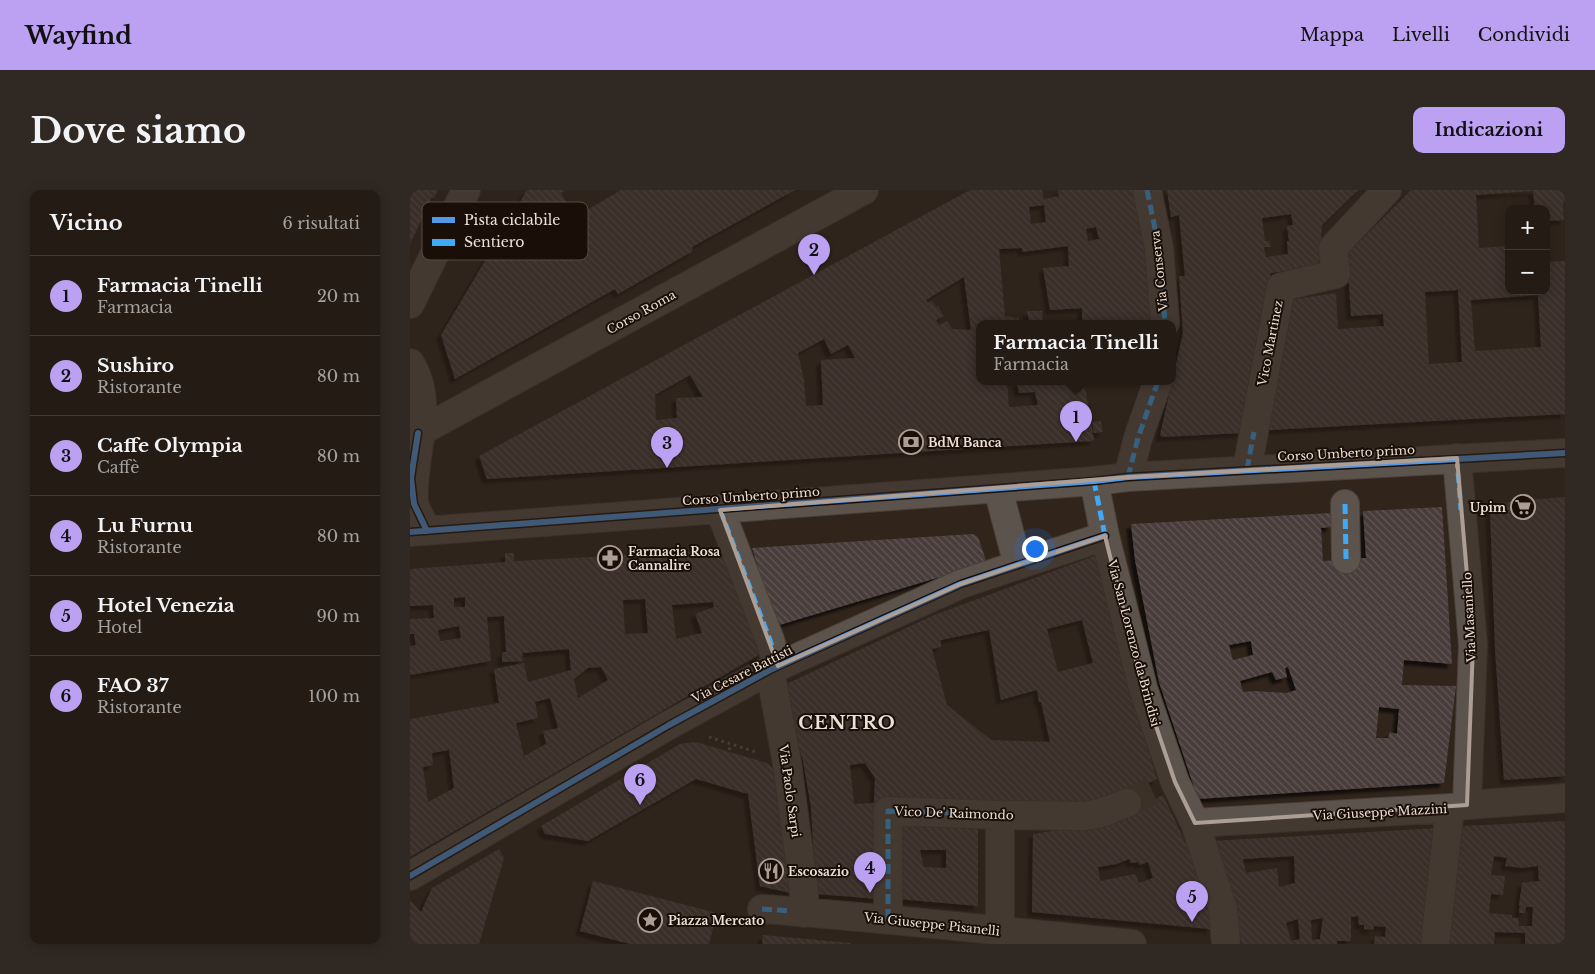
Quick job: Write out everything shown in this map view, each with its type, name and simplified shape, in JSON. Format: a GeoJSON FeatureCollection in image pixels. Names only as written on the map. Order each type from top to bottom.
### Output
{"type":"FeatureCollection","features":[{"type":"Feature","properties":{"kind":"street"},"geometry":{"type":"LineString","coordinates":[[460,202],[466,190]]}},
{"type":"Feature","properties":{"kind":"street","name":"Corso Roma"},"geometry":{"type":"LineString","coordinates":[[414,435],[864,190]]}},
{"type":"Feature","properties":{"kind":"street","name":"Via Conserva"},"geometry":{"type":"LineString","coordinates":[[1147,190],[1159,248],[1165,320]]}},
{"type":"Feature","properties":{"kind":"street","name":"Vico Martinez"},"geometry":{"type":"LineString","coordinates":[[1247,469],[1281,287],[1336,274],[1333,248],[1387,190]]}},
{"type":"Feature","properties":{"kind":"street"},"geometry":{"type":"LineString","coordinates":[[410,304],[432,260]]}},
{"type":"Feature","properties":{"kind":"street"},"geometry":{"type":"LineString","coordinates":[[410,363],[416,373],[421,393],[414,435],[412,478],[419,531]]}},
{"type":"Feature","properties":{"kind":"street"},"geometry":{"type":"LineString","coordinates":[[1128,477],[1138,438],[1157,385]]}},
{"type":"Feature","properties":{"kind":"street","name":"Corso Umberto primo"},"geometry":{"type":"LineString","coordinates":[[419,531],[1094,482],[1128,477],[1247,469],[1565,454]]}},
{"type":"Feature","properties":{"kind":"street","name":"Via Masaniello"},"geometry":{"type":"LineString","coordinates":[[1435,944],[1458,807],[1473,645],[1456,458]]}},
{"type":"Feature","properties":{"kind":"street","name":"Via San Lorenzo da Brindisi"},"geometry":{"type":"LineString","coordinates":[[1094,482],[1105,536],[1167,785],[1194,823],[1223,909],[1226,944]]}},
{"type":"Feature","properties":{"kind":"street"},"geometry":{"type":"LineString","coordinates":[[998,489],[1018,565]]}},
{"type":"Feature","properties":{"kind":"street"},"geometry":{"type":"LineString","coordinates":[[1345,504],[1346,559]]}},
{"type":"Feature","properties":{"kind":"street","name":"Via Paolo Sarpi"},"geometry":{"type":"LineString","coordinates":[[720,510],[770,640],[804,892],[804,913]]}},
{"type":"Feature","properties":{"kind":"street","name":"Via Cesare Battisti"},"geometry":{"type":"LineString","coordinates":[[410,876],[669,725],[774,668],[961,584],[1105,536]]}},
{"type":"Feature","properties":{"kind":"street","name":"Via Giuseppe Mazzini"},"geometry":{"type":"LineString","coordinates":[[1194,823],[1458,807],[1565,798]]}},
{"type":"Feature","properties":{"kind":"street","name":"Vico De' Raimondo"},"geometry":{"type":"LineString","coordinates":[[888,919],[888,811],[1085,816],[1101,813],[1127,803]]}},
{"type":"Feature","properties":{"kind":"street"},"geometry":{"type":"LineString","coordinates":[[1000,815],[1000,931]]}},
{"type":"Feature","properties":{"kind":"street","name":"Via Giuseppe Pisanelli"},"geometry":{"type":"LineString","coordinates":[[762,909],[888,919],[957,936],[1000,931],[1132,944]]}},
{"type":"Feature","properties":{"kind":"path"},"geometry":{"type":"LineString","coordinates":[[720,741],[739,747]]}},
{"type":"Feature","properties":{"kind":"path"},"geometry":{"type":"LineString","coordinates":[[729,750],[730,744]]}},
{"type":"Feature","properties":{"kind":"highlighted area"},"geometry":{"type":"Polygon","coordinates":[[[1457,458],[1473,645],[1467,805],[1195,823],[1175,782],[1143,688],[1105,536],[961,584],[778,666],[720,510],[1128,477],[1457,458]]]}},
{"type":"Feature","properties":{"kind":"building"},"geometry":{"type":"Polygon","coordinates":[[[410,190],[438,190],[430,202],[422,202],[422,218],[410,244],[410,190]]]}},
{"type":"Feature","properties":{"kind":"building"},"geometry":{"type":"Polygon","coordinates":[[[527,190],[566,190],[561,193],[566,202],[520,202],[527,190]]]}},
{"type":"Feature","properties":{"kind":"building"},"geometry":{"type":"Polygon","coordinates":[[[621,190],[795,190],[692,247],[693,251],[618,294],[615,289],[455,379],[441,335],[485,260],[588,260],[588,209],[621,190]]]}},
{"type":"Feature","properties":{"kind":"building"},"geometry":{"type":"Polygon","coordinates":[[[970,190],[1042,190],[1044,199],[1059,196],[1058,190],[1135,190],[1147,257],[1151,320],[1082,320],[1082,308],[1050,310],[1043,268],[1069,266],[1068,246],[1022,252],[1022,248],[999,249],[1005,316],[1019,318],[1019,320],[976,320],[976,385],[1007,385],[1009,407],[1038,405],[1035,392],[1019,393],[1017,385],[1085,385],[1094,440],[1092,441],[487,479],[479,456],[970,190]],[[1044,205],[1029,207],[1031,224],[1046,222],[1044,205]],[[1096,227],[1086,229],[1088,241],[1099,239],[1096,227]],[[964,277],[926,300],[928,303],[932,301],[936,307],[938,306],[944,316],[936,320],[939,325],[947,321],[952,329],[971,330],[964,277]],[[824,339],[798,353],[804,380],[806,406],[823,405],[821,360],[855,358],[848,345],[831,354],[824,339]],[[690,375],[655,395],[656,420],[677,418],[676,398],[703,397],[690,375]]]}},
{"type":"Feature","properties":{"kind":"building"},"geometry":{"type":"Polygon","coordinates":[[[1167,190],[1358,190],[1322,225],[1319,266],[1271,273],[1242,433],[1162,437],[1160,435],[1171,385],[1176,385],[1176,364],[1183,333],[1179,276],[1185,276],[1179,215],[1171,217],[1167,190]],[[1291,214],[1262,218],[1265,241],[1269,241],[1271,247],[1264,247],[1266,257],[1288,254],[1287,226],[1293,225],[1291,214]]]}},
{"type":"Feature","properties":{"kind":"building"},"geometry":{"type":"Polygon","coordinates":[[[1411,190],[1565,190],[1565,202],[1563,202],[1564,220],[1550,221],[1550,205],[1535,205],[1533,191],[1476,195],[1479,248],[1505,246],[1505,295],[1538,295],[1550,295],[1550,262],[1565,261],[1565,414],[1269,430],[1267,428],[1289,300],[1336,293],[1338,329],[1384,326],[1383,314],[1351,316],[1347,254],[1411,190]],[[1458,290],[1425,292],[1429,364],[1462,362],[1458,290]],[[1538,295],[1471,300],[1475,351],[1541,347],[1538,295]]]}},
{"type":"Feature","properties":{"kind":"building"},"geometry":{"type":"Polygon","coordinates":[[[1027,311],[1042,311],[1043,320],[1029,320],[1027,311]]]}},
{"type":"Feature","properties":{"kind":"building"},"geometry":{"type":"Polygon","coordinates":[[[1101,421],[1103,432],[1094,433],[1092,422],[1101,421]]]}},
{"type":"Feature","properties":{"kind":"building"},"geometry":{"type":"Polygon","coordinates":[[[1565,497],[1565,776],[1504,780],[1495,649],[1490,510],[1497,503],[1565,497]]]}},
{"type":"Feature","properties":{"kind":"building"},"geometry":{"type":"Polygon","coordinates":[[[1442,507],[1452,664],[1404,660],[1402,685],[1456,686],[1444,783],[1198,799],[1159,682],[1135,560],[1131,524],[1331,513],[1331,527],[1321,528],[1323,561],[1366,558],[1363,511],[1442,507]],[[1251,641],[1229,645],[1233,660],[1253,655],[1251,641]],[[1288,667],[1285,668],[1287,677],[1276,680],[1272,672],[1240,681],[1243,692],[1287,693],[1296,690],[1288,667]],[[1379,707],[1376,738],[1388,738],[1390,732],[1397,734],[1399,709],[1379,707]]]}},
{"type":"Feature","properties":{"kind":"building"},"geometry":{"type":"Polygon","coordinates":[[[973,534],[978,537],[987,563],[776,626],[752,548],[973,534]]]}},
{"type":"Feature","properties":{"kind":"building"},"geometry":{"type":"Polygon","coordinates":[[[723,550],[762,653],[410,857],[410,719],[499,703],[494,669],[524,663],[528,682],[571,670],[569,649],[522,653],[523,661],[502,662],[502,652],[506,652],[504,616],[487,617],[491,661],[410,675],[410,646],[416,645],[414,634],[410,634],[410,619],[434,618],[433,605],[410,606],[410,569],[505,562],[505,553],[514,553],[514,561],[723,550]],[[465,597],[454,598],[454,607],[465,607],[465,597]],[[645,599],[623,600],[625,634],[648,633],[645,599]],[[713,602],[672,605],[676,639],[702,633],[695,614],[714,607],[713,602]],[[459,626],[438,630],[440,641],[461,638],[459,626]],[[601,667],[588,668],[574,679],[578,698],[608,680],[601,667]],[[550,698],[535,702],[538,718],[516,723],[524,756],[546,744],[543,731],[558,728],[550,698]],[[449,750],[432,753],[433,765],[423,767],[428,802],[454,788],[449,750]]]}},
{"type":"Feature","properties":{"kind":"building"},"geometry":{"type":"Polygon","coordinates":[[[1094,556],[1097,558],[1130,689],[1157,779],[1095,807],[894,802],[879,899],[816,894],[811,807],[803,761],[782,686],[934,615],[1094,556]],[[1082,620],[1047,629],[1058,672],[1093,663],[1082,620]],[[989,630],[941,640],[941,647],[932,649],[947,705],[991,740],[1050,742],[1037,690],[1001,700],[989,630]],[[865,763],[850,765],[854,804],[874,803],[875,778],[865,763]]]}},
{"type":"Feature","properties":{"kind":"building"},"geometry":{"type":"Polygon","coordinates":[[[696,742],[767,763],[776,772],[793,892],[790,893],[760,886],[748,794],[696,779],[588,841],[545,834],[541,826],[680,744],[696,742]]]}},
{"type":"Feature","properties":{"kind":"building"},"geometry":{"type":"Polygon","coordinates":[[[1163,795],[1196,865],[1210,905],[1212,927],[1210,929],[1032,912],[1033,834],[1104,823],[1121,817],[1163,795]],[[1129,859],[1117,864],[1098,867],[1100,881],[1135,874],[1139,883],[1153,878],[1148,862],[1140,865],[1138,862],[1131,863],[1129,859]]]}},
{"type":"Feature","properties":{"kind":"building"},"geometry":{"type":"Polygon","coordinates":[[[895,817],[978,819],[978,906],[897,899],[895,817]],[[920,850],[924,867],[946,868],[946,850],[920,850]]]}},
{"type":"Feature","properties":{"kind":"building"},"geometry":{"type":"Polygon","coordinates":[[[1565,821],[1565,944],[1525,944],[1525,933],[1495,932],[1494,944],[1446,944],[1462,826],[1565,821]],[[1494,856],[1491,875],[1505,876],[1503,895],[1491,894],[1489,913],[1512,915],[1512,918],[1518,918],[1519,926],[1532,926],[1533,907],[1526,907],[1525,913],[1519,913],[1519,906],[1522,883],[1539,881],[1538,866],[1523,868],[1505,866],[1507,858],[1494,856]]]}},
{"type":"Feature","properties":{"kind":"building"},"geometry":{"type":"Polygon","coordinates":[[[1439,828],[1428,944],[1374,944],[1375,936],[1385,937],[1386,927],[1374,926],[1373,930],[1364,929],[1364,925],[1359,925],[1358,916],[1351,917],[1351,941],[1337,941],[1337,944],[1242,944],[1212,841],[1439,828]],[[1294,856],[1243,859],[1246,873],[1277,868],[1279,887],[1295,883],[1294,856]],[[1323,918],[1311,920],[1312,940],[1320,939],[1323,918]],[[1298,919],[1286,923],[1291,941],[1300,939],[1298,919]]]}},
{"type":"Feature","properties":{"kind":"building"},"geometry":{"type":"Polygon","coordinates":[[[499,849],[504,858],[479,944],[410,944],[410,900],[421,912],[432,888],[499,849]]]}},
{"type":"Feature","properties":{"kind":"building","name":"Piazza Mercato"},"geometry":{"type":"Polygon","coordinates":[[[593,881],[717,913],[709,944],[630,944],[580,931],[593,881]]]}},
{"type":"Feature","properties":{"kind":"building"},"geometry":{"type":"Polygon","coordinates":[[[763,935],[851,943],[851,944],[762,944],[763,935]]]}},
{"type":"Feature","properties":{"kind":"tunnel"},"geometry":{"type":"LineString","coordinates":[[1127,803],[1159,788]]}},
{"type":"Feature","properties":{"kind":"marked path"},"geometry":{"type":"LineString","coordinates":[[1147,190],[1159,248],[1165,320]]}},
{"type":"Feature","properties":{"kind":"marked path"},"geometry":{"type":"LineString","coordinates":[[1128,477],[1138,438],[1157,385]]}},
{"type":"Feature","properties":{"kind":"marked path"},"geometry":{"type":"LineString","coordinates":[[1247,469],[1254,432]]}},
{"type":"Feature","properties":{"kind":"marked path"},"geometry":{"type":"LineString","coordinates":[[1457,458],[1461,510]]}},
{"type":"Feature","properties":{"kind":"marked path"},"geometry":{"type":"LineString","coordinates":[[1094,481],[1105,536]]}},
{"type":"Feature","properties":{"kind":"marked path"},"geometry":{"type":"LineString","coordinates":[[1345,504],[1346,559]]}},
{"type":"Feature","properties":{"kind":"marked path"},"geometry":{"type":"LineString","coordinates":[[720,510],[770,640],[778,666]]}},
{"type":"Feature","properties":{"kind":"marked path"},"geometry":{"type":"LineString","coordinates":[[888,919],[888,811],[1000,815]]}},
{"type":"Feature","properties":{"kind":"marked path"},"geometry":{"type":"LineString","coordinates":[[762,909],[789,911]]}},
{"type":"Feature","properties":{"kind":"cycle path"},"geometry":{"type":"LineString","coordinates":[[418,433],[411,478],[414,504],[427,531]]}},
{"type":"Feature","properties":{"kind":"cycle path"},"geometry":{"type":"LineString","coordinates":[[410,532],[1128,477],[1565,453]]}},
{"type":"Feature","properties":{"kind":"cycle path"},"geometry":{"type":"LineString","coordinates":[[410,876],[669,725],[770,670],[961,584],[1105,536]]}},
{"type":"Feature","properties":{"kind":"place","name":"Sushiro"},"geometry":{"type":"Point","coordinates":[814,275]}},
{"type":"Feature","properties":{"kind":"place","name":"BdM Banca"},"geometry":{"type":"Point","coordinates":[911,442]}},
{"type":"Feature","properties":{"kind":"place","name":"Farmacia Tinelli"},"geometry":{"type":"Point","coordinates":[1076,442]}},
{"type":"Feature","properties":{"kind":"place","name":"Caffe Olympia"},"geometry":{"type":"Point","coordinates":[667,468]}},
{"type":"Feature","properties":{"kind":"place","name":"Upim"},"geometry":{"type":"Point","coordinates":[1523,507]}},
{"type":"Feature","properties":{"kind":"place","name":"Farmacia Rosa Cannalire"},"geometry":{"type":"Point","coordinates":[610,558]}},
{"type":"Feature","properties":{"kind":"place","name":"FAO 37"},"geometry":{"type":"Point","coordinates":[640,805]}},
{"type":"Feature","properties":{"kind":"place","name":"Escosazio"},"geometry":{"type":"Point","coordinates":[771,871]}},
{"type":"Feature","properties":{"kind":"place","name":"Lu Furnu"},"geometry":{"type":"Point","coordinates":[870,893]}},
{"type":"Feature","properties":{"kind":"place","name":"Piazza Mercato"},"geometry":{"type":"Point","coordinates":[650,920]}},
{"type":"Feature","properties":{"kind":"place","name":"Hotel Venezia"},"geometry":{"type":"Point","coordinates":[1192,922]}},
{"type":"Feature","properties":{"kind":"district","name":"CENTRO"},"geometry":{"type":"Point","coordinates":[847,723]}}]}
